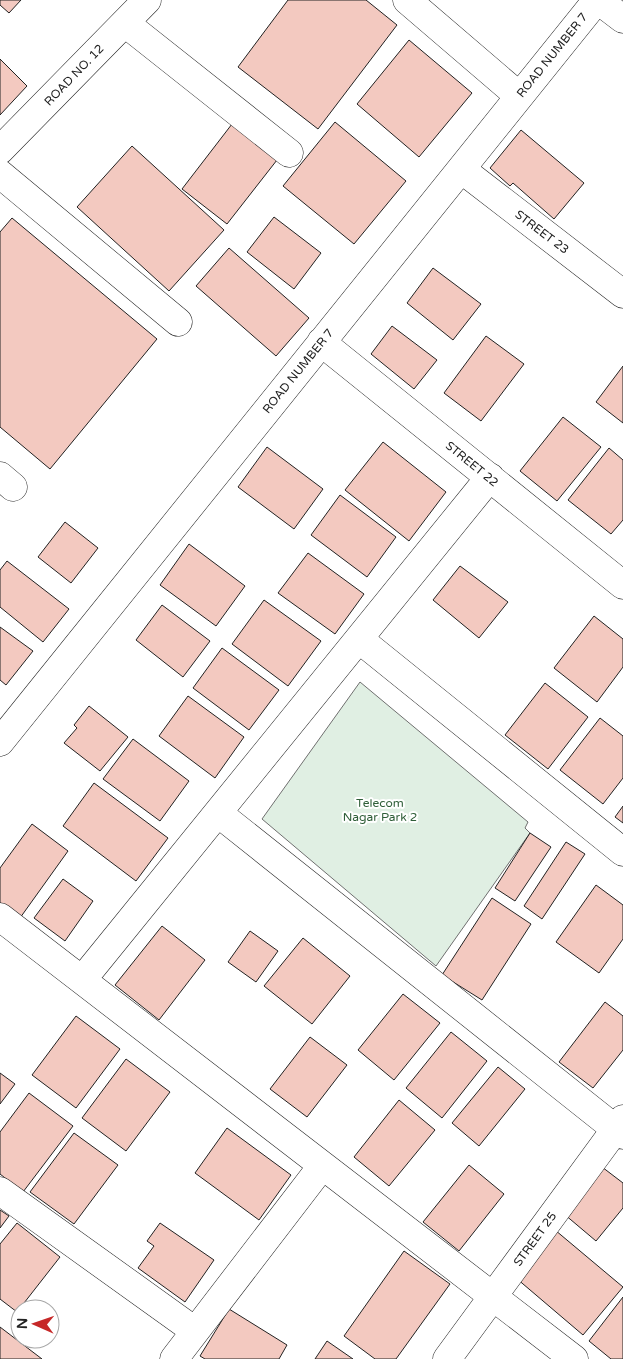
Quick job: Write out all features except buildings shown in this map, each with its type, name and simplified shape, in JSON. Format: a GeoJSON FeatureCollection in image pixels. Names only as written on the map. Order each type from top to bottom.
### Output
{"type":"FeatureCollection","features":[{"type":"Feature","properties":{"kind":"street","name":"ROAD NO. 12"},"geometry":{"type":"LineString","coordinates":[[0,150],[147,0]]}},
{"type":"Feature","properties":{"kind":"street"},"geometry":{"type":"LineString","coordinates":[[407,0],[519,96]]}},
{"type":"Feature","properties":{"kind":"street"},"geometry":{"type":"LineString","coordinates":[[597,0],[623,19]]}},
{"type":"Feature","properties":{"kind":"street","name":"ROAD NUMBER 7"},"geometry":{"type":"LineString","coordinates":[[0,742],[597,0]]}},
{"type":"Feature","properties":{"kind":"street"},"geometry":{"type":"LineString","coordinates":[[125,22],[290,153]]}},
{"type":"Feature","properties":{"kind":"street","name":"STREET 23"},"geometry":{"type":"LineString","coordinates":[[461,170],[623,294]]}},
{"type":"Feature","properties":{"kind":"street"},"geometry":{"type":"LineString","coordinates":[[0,174],[178,322]]}},
{"type":"Feature","properties":{"kind":"street","name":"STREET 22"},"geometry":{"type":"LineString","coordinates":[[322,342],[623,585]]}},
{"type":"Feature","properties":{"kind":"street"},"geometry":{"type":"LineString","coordinates":[[82,980],[490,478]]}},
{"type":"Feature","properties":{"kind":"street"},"geometry":{"type":"LineString","coordinates":[[359,639],[623,852]]}},
{"type":"Feature","properties":{"kind":"street"},"geometry":{"type":"LineString","coordinates":[[218,812],[621,1128]]}},
{"type":"Feature","properties":{"kind":"street"},"geometry":{"type":"LineString","coordinates":[[0,917],[574,1359]]}},
{"type":"Feature","properties":{"kind":"street","name":"STREET 25"},"geometry":{"type":"LineString","coordinates":[[447,1359],[621,1128]]}},
{"type":"Feature","properties":{"kind":"street"},"geometry":{"type":"LineString","coordinates":[[174,1359],[322,1166]]}},
{"type":"Feature","properties":{"kind":"street"},"geometry":{"type":"LineString","coordinates":[[0,1191],[195,1331]]}},
{"type":"Feature","properties":{"kind":"green space","name":"Telecom Nagar Park 2"},"geometry":{"type":"Polygon","coordinates":[[[360,682],[528,822],[525,828],[530,833],[436,966],[262,819],[360,682]]]}}]}
